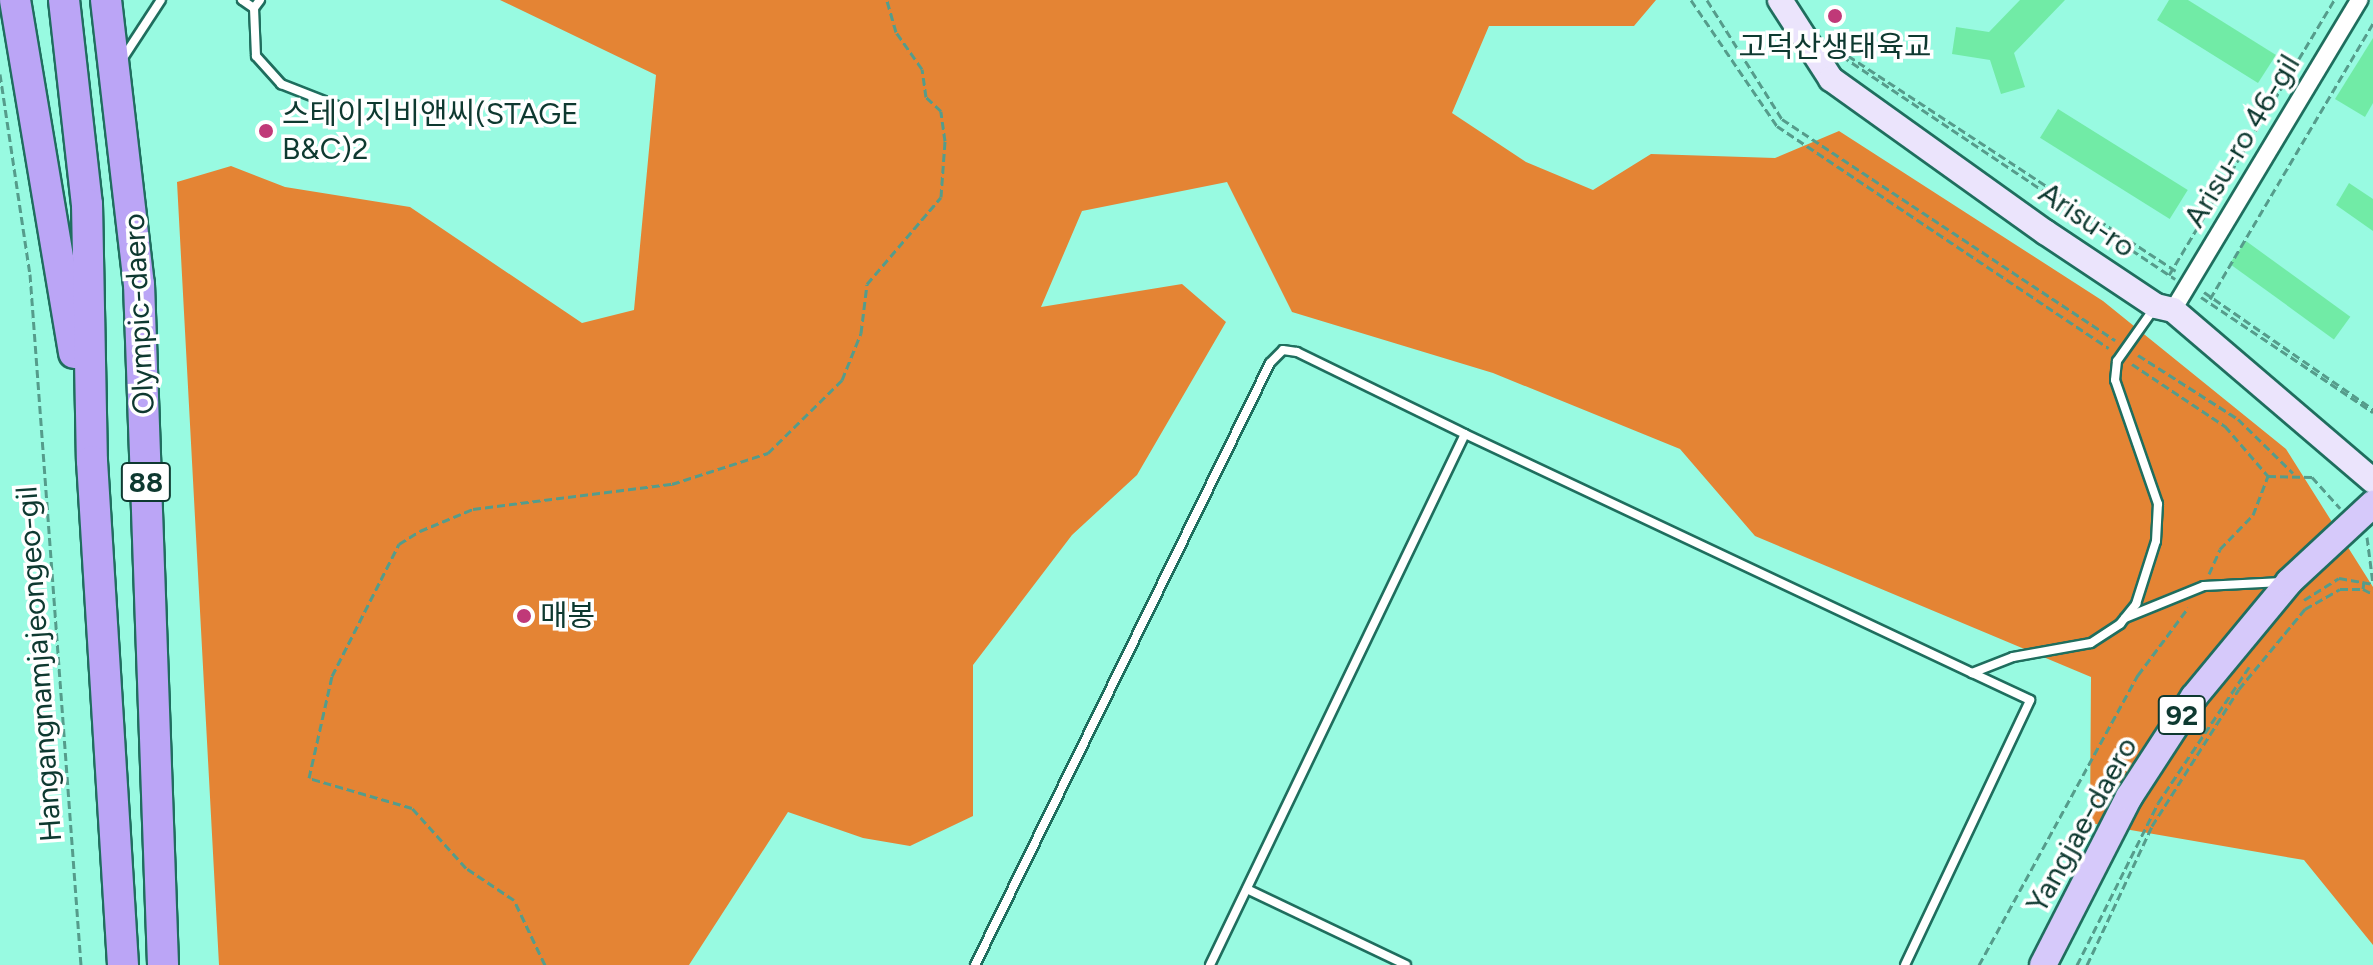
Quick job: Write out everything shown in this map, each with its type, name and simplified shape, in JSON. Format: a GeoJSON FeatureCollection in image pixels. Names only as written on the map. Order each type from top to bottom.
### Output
{"type":"FeatureCollection","features":[{"type":"Feature","properties":{"kind":"highway"},"geometry":{"type":"LineString","coordinates":[[15,0],[92,461]]}},
{"type":"Feature","properties":{"kind":"highway","name":"Olympic-daero"},"geometry":{"type":"LineString","coordinates":[[64,0],[87,204],[92,461],[123,965]]}},
{"type":"Feature","properties":{"kind":"highway","name":"Olympic-daero"},"geometry":{"type":"LineString","coordinates":[[106,0],[139,284],[163,965]]}},
{"type":"Feature","properties":{"kind":"main road","name":"Arisu-ro"},"geometry":{"type":"LineString","coordinates":[[1780,0],[1831,79],[2165,308],[2373,481]]}},
{"type":"Feature","properties":{"kind":"main road","name":"Yangjae-daero"},"geometry":{"type":"LineString","coordinates":[[2043,965],[2150,762],[2254,620],[2289,582],[2373,504]]}},
{"type":"Feature","properties":{"kind":"street","name":"Arisu-ro 46-gil"},"geometry":{"type":"LineString","coordinates":[[2165,308],[2189,285],[2359,0]]}},
{"type":"Feature","properties":{"kind":"lane"},"geometry":{"type":"LineString","coordinates":[[116,69],[161,0]]}},
{"type":"Feature","properties":{"kind":"lane"},"geometry":{"type":"LineString","coordinates":[[242,0],[257,4],[256,56],[281,84],[350,111]]}},
{"type":"Feature","properties":{"kind":"lane"},"geometry":{"type":"LineString","coordinates":[[2125,618],[2147,579],[2158,504],[2115,380],[2123,351],[2165,308]]}},
{"type":"Feature","properties":{"kind":"lane"},"geometry":{"type":"LineString","coordinates":[[975,965],[1270,363],[1283,350],[1297,352],[2030,700],[1905,965]]}},
{"type":"Feature","properties":{"kind":"lane"},"geometry":{"type":"LineString","coordinates":[[1210,965],[1465,434]]}},
{"type":"Feature","properties":{"kind":"lane"},"geometry":{"type":"LineString","coordinates":[[1972,673],[2013,657],[2091,643],[2125,618],[2204,586],[2289,582]]}},
{"type":"Feature","properties":{"kind":"lane"},"geometry":{"type":"LineString","coordinates":[[1247,889],[1406,965]]}},
{"type":"Feature","properties":{"kind":"path"},"geometry":{"type":"LineString","coordinates":[[545,965],[514,900],[466,868],[412,808],[309,778],[332,676],[399,544],[420,531],[488,506],[672,484],[768,453],[842,380],[861,333],[867,284],[941,197],[945,141],[941,111],[926,97],[922,69],[896,32],[887,0]]}},
{"type":"Feature","properties":{"kind":"path"},"geometry":{"type":"LineString","coordinates":[[1691,0],[1777,126],[2123,351],[2238,419],[2293,473],[2268,476]]}},
{"type":"Feature","properties":{"kind":"path"},"geometry":{"type":"LineString","coordinates":[[1707,0],[1782,119],[2123,351],[2225,426],[2268,476]]}},
{"type":"Feature","properties":{"kind":"path"},"geometry":{"type":"LineString","coordinates":[[2169,275],[2334,0]]}},
{"type":"Feature","properties":{"kind":"path"},"geometry":{"type":"LineString","coordinates":[[2210,300],[2373,23]]}},
{"type":"Feature","properties":{"kind":"path"},"geometry":{"type":"LineString","coordinates":[[2189,285],[2173,269],[1830,46],[2373,411]]}},
{"type":"Feature","properties":{"kind":"path","name":"Hangangnamjajeongeo-gil"},"geometry":{"type":"LineString","coordinates":[[0,74],[30,274],[81,965]]}},
{"type":"Feature","properties":{"kind":"path"},"geometry":{"type":"LineString","coordinates":[[1979,965],[2138,675],[2204,586],[2220,549],[2253,515],[2268,476]]}},
{"type":"Feature","properties":{"kind":"path"},"geometry":{"type":"LineString","coordinates":[[2077,965],[2158,803],[2233,688],[2301,602],[2339,578],[2373,584]]}},
{"type":"Feature","properties":{"kind":"path"},"geometry":{"type":"LineString","coordinates":[[2363,589],[2364,581]]}},
{"type":"Feature","properties":{"kind":"path"},"geometry":{"type":"LineString","coordinates":[[2087,965],[2152,826],[2239,689],[2305,609],[2340,589],[2363,589],[2373,594]]}},
{"type":"Feature","properties":{"kind":"shaded area"},"geometry":{"type":"Polygon","coordinates":[[[500,0],[1656,0],[1634,26],[1489,26],[1452,113],[1526,162],[1593,190],[1651,154],[1775,158],[1839,131],[2103,301],[2286,449],[2373,587],[2373,945],[2304,860],[2090,823],[2091,677],[1755,536],[1680,449],[1493,373],[1292,312],[1227,182],[1082,211],[1041,307],[1182,284],[1226,322],[1137,475],[1072,535],[973,665],[973,816],[910,846],[863,838],[788,812],[689,965],[219,965],[177,182],[231,166],[285,187],[410,207],[582,323],[634,310],[656,75],[500,0]]]}},
{"type":"Feature","properties":{"kind":"building"},"geometry":{"type":"Polygon","coordinates":[[[2020,0],[2065,0],[2014,53],[2025,87],[2001,94],[1990,60],[1952,54],[1956,27],[1989,32],[2020,0]]]}},
{"type":"Feature","properties":{"kind":"building"},"geometry":{"type":"Polygon","coordinates":[[[2169,0],[2188,0],[2276,55],[2258,83],[2157,20],[2169,0]]]}},
{"type":"Feature","properties":{"kind":"building"},"geometry":{"type":"Polygon","coordinates":[[[2373,38],[2373,103],[2365,117],[2335,99],[2373,38]]]}},
{"type":"Feature","properties":{"kind":"building"},"geometry":{"type":"Polygon","coordinates":[[[2058,109],[2188,190],[2170,219],[2040,138],[2058,109]]]}},
{"type":"Feature","properties":{"kind":"building"},"geometry":{"type":"Polygon","coordinates":[[[2349,183],[2373,199],[2373,231],[2336,205],[2349,183]]]}},
{"type":"Feature","properties":{"kind":"building"},"geometry":{"type":"Polygon","coordinates":[[[2246,241],[2350,317],[2334,339],[2230,264],[2246,241]]]}},
{"type":"Feature","properties":{"kind":"place","name":"고덕산생태육교"},"geometry":{"type":"Point","coordinates":[1835,16]}},
{"type":"Feature","properties":{"kind":"place","name":"스테이지비앤씨(STAGE B&C)2"},"geometry":{"type":"Point","coordinates":[266,131]}},
{"type":"Feature","properties":{"kind":"place","name":"매봉"},"geometry":{"type":"Point","coordinates":[524,616]}}]}
